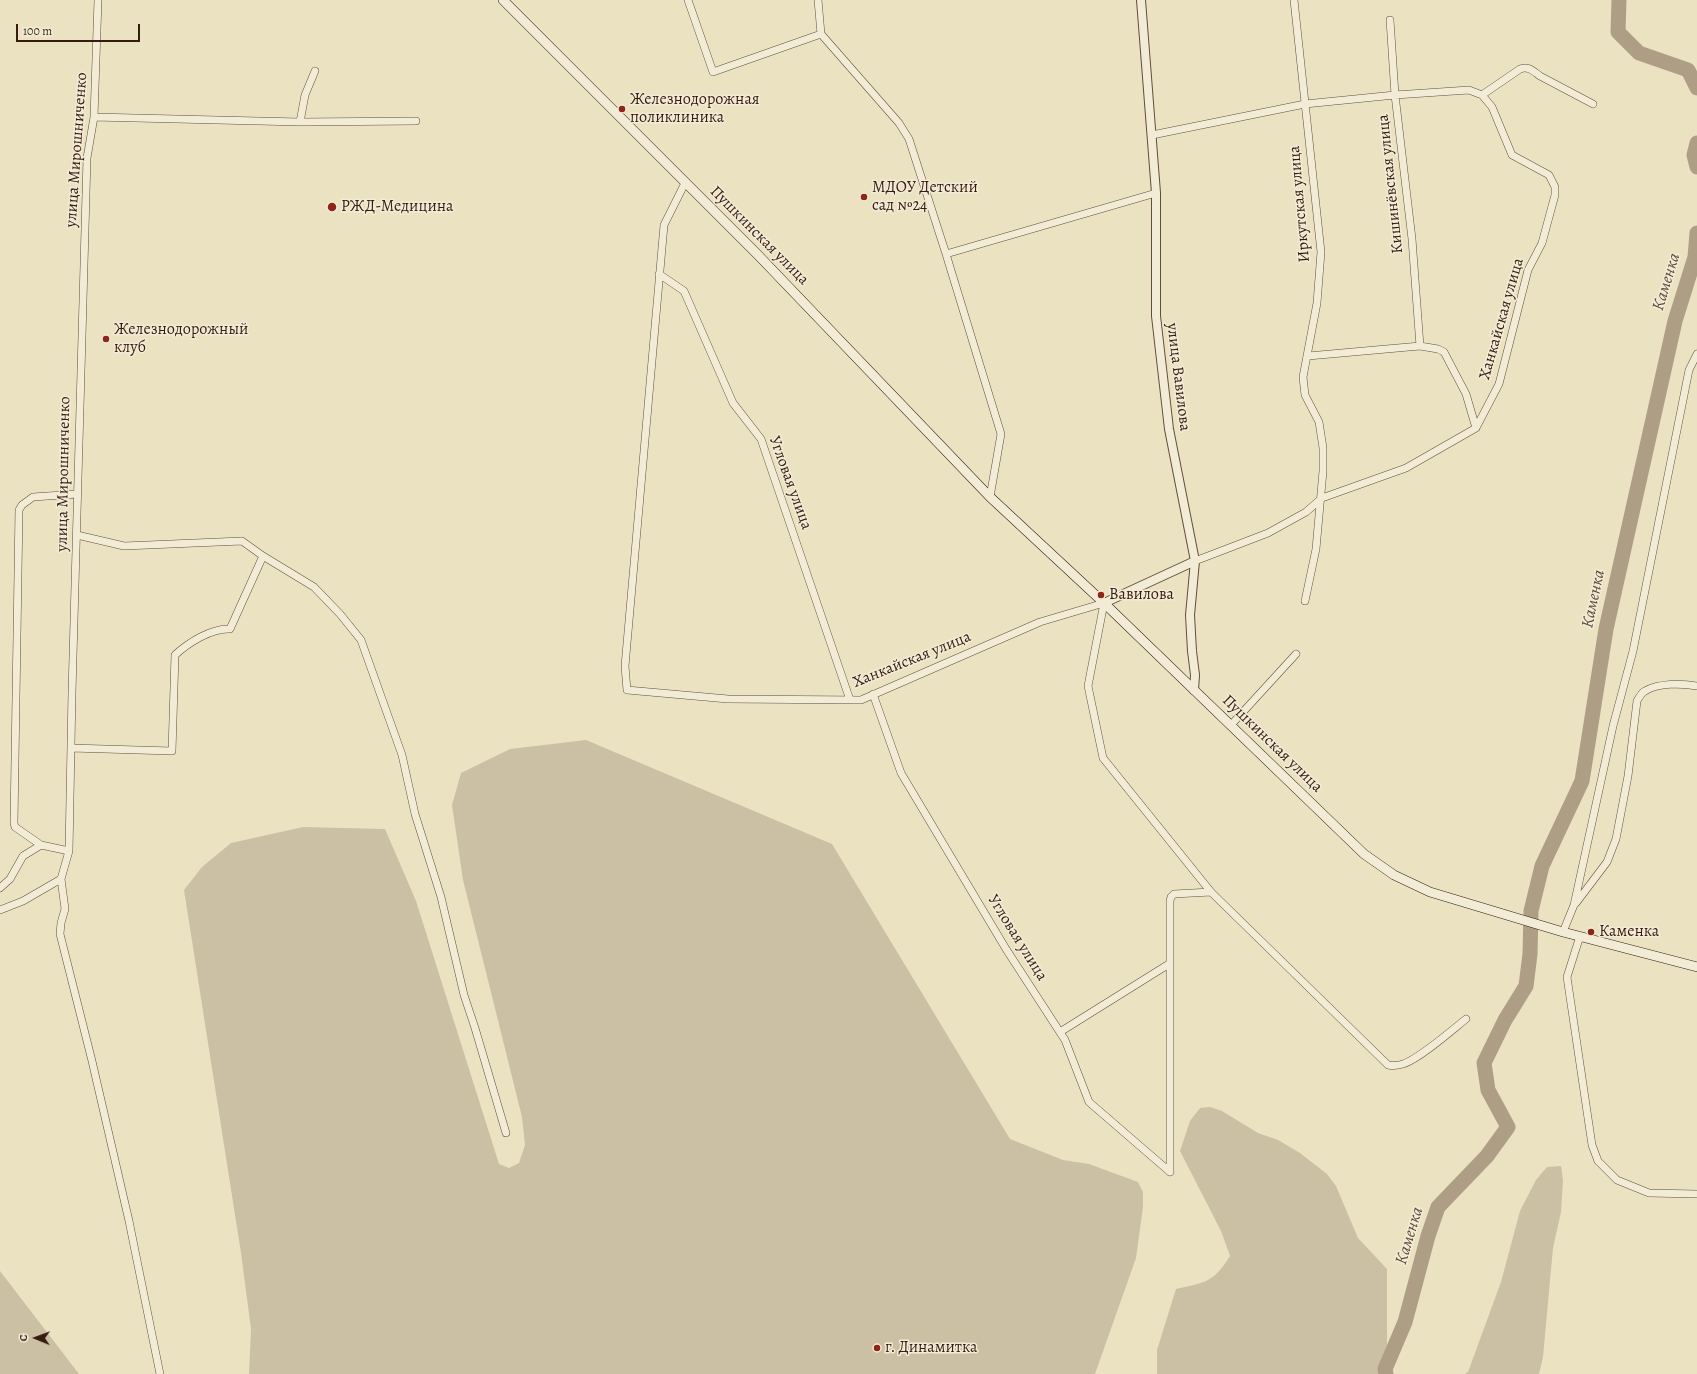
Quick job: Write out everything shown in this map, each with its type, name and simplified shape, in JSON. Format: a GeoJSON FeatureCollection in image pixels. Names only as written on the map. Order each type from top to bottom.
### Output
{"type":"FeatureCollection","features":[{"type":"Feature","properties":{"kind":"main road","name":"Пушкинская улица"},"geometry":{"type":"LineString","coordinates":[[503,0],[758,255],[990,497],[1104,603],[1364,854],[1394,875],[1430,892],[1498,914],[1697,967]]}},
{"type":"Feature","properties":{"kind":"street","name":"улица Мирошниченко"},"geometry":{"type":"LineString","coordinates":[[61,879],[69,851],[77,494],[87,158],[94,117],[98,0]]}},
{"type":"Feature","properties":{"kind":"street"},"geometry":{"type":"LineString","coordinates":[[688,0],[713,72],[821,34]]}},
{"type":"Feature","properties":{"kind":"street"},"geometry":{"type":"LineString","coordinates":[[818,0],[821,34],[899,124],[909,139],[1001,434],[990,497]]}},
{"type":"Feature","properties":{"kind":"street","name":"улица Вавилова"},"geometry":{"type":"LineString","coordinates":[[1141,0],[1156,194],[1156,316],[1169,429],[1195,562],[1190,615],[1195,675],[1194,690]]}},
{"type":"Feature","properties":{"kind":"street","name":"Иркутская улица"},"geometry":{"type":"LineString","coordinates":[[1294,0],[1321,252],[1317,303],[1304,377],[1305,395],[1319,422],[1323,448],[1322,498],[1316,550],[1305,601]]}},
{"type":"Feature","properties":{"kind":"street","name":"Кишинёвская улица"},"geometry":{"type":"LineString","coordinates":[[1390,20],[1396,95],[1412,239],[1420,346]]}},
{"type":"Feature","properties":{"kind":"street"},"geometry":{"type":"LineString","coordinates":[[1152,136],[1305,104],[1464,89],[1482,95],[1520,69],[1524,68],[1532,70],[1540,76],[1593,104]]}},
{"type":"Feature","properties":{"kind":"street"},"geometry":{"type":"LineString","coordinates":[[300,122],[305,95],[315,71]]}},
{"type":"Feature","properties":{"kind":"street","name":"Ханкайская улица"},"geometry":{"type":"LineString","coordinates":[[1476,428],[1500,384],[1528,270],[1542,243],[1555,195],[1555,187],[1549,175],[1512,154],[1492,107],[1482,95]]}},
{"type":"Feature","properties":{"kind":"street"},"geometry":{"type":"LineString","coordinates":[[94,117],[300,122],[416,121]]}},
{"type":"Feature","properties":{"kind":"street"},"geometry":{"type":"LineString","coordinates":[[660,274],[664,225],[685,183]]}},
{"type":"Feature","properties":{"kind":"street"},"geometry":{"type":"LineString","coordinates":[[946,254],[1156,194]]}},
{"type":"Feature","properties":{"kind":"street","name":"Ханкайская улица"},"geometry":{"type":"LineString","coordinates":[[660,274],[625,666],[627,690],[728,699],[861,700],[1040,622],[1104,603]]}},
{"type":"Feature","properties":{"kind":"street","name":"Угловая улица"},"geometry":{"type":"LineString","coordinates":[[660,274],[684,291],[733,403],[761,439],[850,700]]}},
{"type":"Feature","properties":{"kind":"street"},"geometry":{"type":"LineString","coordinates":[[1308,356],[1420,346],[1438,349],[1444,352],[1466,394],[1476,428],[1406,468],[1322,498],[1306,512],[1268,533],[1195,562],[1104,603],[1088,686],[1104,758],[1211,892],[1388,1065],[1395,1066],[1404,1064],[1414,1059],[1466,1019]]}},
{"type":"Feature","properties":{"kind":"street"},"geometry":{"type":"LineString","coordinates":[[1563,932],[1574,905],[1613,726],[1633,651],[1689,370],[1697,354]]}},
{"type":"Feature","properties":{"kind":"street"},"geometry":{"type":"LineString","coordinates":[[69,851],[41,845],[15,827],[14,823],[19,510],[33,497],[77,494]]}},
{"type":"Feature","properties":{"kind":"street"},"geometry":{"type":"LineString","coordinates":[[77,535],[124,546],[242,540],[263,556],[314,587],[340,614],[361,640],[402,755],[415,814],[441,897],[464,994],[506,1133]]}},
{"type":"Feature","properties":{"kind":"street"},"geometry":{"type":"LineString","coordinates":[[71,748],[172,751],[175,655],[183,647],[205,635],[223,629],[230,629],[263,556]]}},
{"type":"Feature","properties":{"kind":"street"},"geometry":{"type":"LineString","coordinates":[[1231,725],[1296,654]]}},
{"type":"Feature","properties":{"kind":"street"},"geometry":{"type":"LineString","coordinates":[[1574,905],[1607,862],[1616,839],[1628,776],[1637,701],[1644,692],[1661,686],[1697,686]]}},
{"type":"Feature","properties":{"kind":"street","name":"Угловая улица"},"geometry":{"type":"LineString","coordinates":[[874,694],[901,773],[1002,942],[1065,1040],[1089,1102],[1170,1172],[1169,964]]}},
{"type":"Feature","properties":{"kind":"street"},"geometry":{"type":"LineString","coordinates":[[0,888],[10,879],[23,856],[41,845]]}},
{"type":"Feature","properties":{"kind":"street"},"geometry":{"type":"LineString","coordinates":[[0,910],[23,901],[61,879],[65,909],[60,934],[129,1221],[160,1374]]}},
{"type":"Feature","properties":{"kind":"street"},"geometry":{"type":"LineString","coordinates":[[1060,1032],[1169,964],[1171,897],[1174,894],[1211,892]]}},
{"type":"Feature","properties":{"kind":"street"},"geometry":{"type":"LineString","coordinates":[[1580,936],[1567,977],[1592,1145],[1598,1161],[1617,1180],[1649,1193],[1697,1194]]}},
{"type":"Feature","properties":{"kind":"shaded area"},"geometry":{"type":"Polygon","coordinates":[[[586,740],[832,844],[1010,1139],[1063,1160],[1089,1164],[1138,1182],[1143,1192],[1143,1207],[1136,1258],[1095,1374],[249,1374],[251,1329],[241,1253],[184,890],[202,867],[231,843],[303,827],[385,829],[416,901],[499,1164],[509,1168],[519,1163],[525,1145],[522,1117],[463,880],[452,805],[461,773],[510,749],[586,740]]]}},
{"type":"Feature","properties":{"kind":"shaded area"},"geometry":{"type":"Polygon","coordinates":[[[1210,1107],[1222,1111],[1258,1133],[1278,1140],[1300,1153],[1327,1174],[1336,1186],[1358,1238],[1387,1269],[1387,1360],[1390,1374],[1157,1374],[1157,1350],[1176,1289],[1195,1285],[1208,1280],[1219,1272],[1230,1256],[1221,1231],[1180,1151],[1190,1121],[1200,1108],[1210,1107]]]}},
{"type":"Feature","properties":{"kind":"shaded area"},"geometry":{"type":"Polygon","coordinates":[[[1561,1166],[1563,1180],[1561,1212],[1553,1248],[1543,1357],[1539,1374],[1465,1374],[1468,1372],[1501,1282],[1520,1211],[1536,1180],[1547,1167],[1561,1166]]]}},
{"type":"Feature","properties":{"kind":"shaded area"},"geometry":{"type":"Polygon","coordinates":[[[0,1271],[79,1374],[0,1374],[0,1271]]]}},
{"type":"Feature","properties":{"kind":"waterway","name":"Каменка"},"geometry":{"type":"LineString","coordinates":[[1619,0],[1618,32],[1639,53],[1688,70],[1697,88]]}},
{"type":"Feature","properties":{"kind":"waterway","name":"Каменка"},"geometry":{"type":"LineString","coordinates":[[1697,143],[1694,155],[1697,167]]}},
{"type":"Feature","properties":{"kind":"waterway","name":"Каменка"},"geometry":{"type":"LineString","coordinates":[[1386,1374],[1385,1369],[1405,1322],[1428,1236],[1438,1207],[1487,1156],[1508,1127],[1488,1090],[1484,1063],[1505,1020],[1526,986],[1530,954],[1531,911],[1542,866],[1582,781],[1606,629],[1675,321],[1695,257],[1697,233]]}},
{"type":"Feature","properties":{"kind":"place","name":"Железнодорожная поликлиника"},"geometry":{"type":"Point","coordinates":[622,109]}},
{"type":"Feature","properties":{"kind":"place","name":"МДОУ Детский сад №24"},"geometry":{"type":"Point","coordinates":[864,197]}},
{"type":"Feature","properties":{"kind":"place","name":"РЖД-Медицина"},"geometry":{"type":"Point","coordinates":[332,207]}},
{"type":"Feature","properties":{"kind":"place","name":"Железнодорожный клуб"},"geometry":{"type":"Point","coordinates":[106,339]}},
{"type":"Feature","properties":{"kind":"place","name":"Вавилова"},"geometry":{"type":"Point","coordinates":[1101,595]}},
{"type":"Feature","properties":{"kind":"place","name":"Каменка"},"geometry":{"type":"Point","coordinates":[1591,932]}},
{"type":"Feature","properties":{"kind":"place","name":"г. Динамитка"},"geometry":{"type":"Point","coordinates":[877,1348]}}]}
